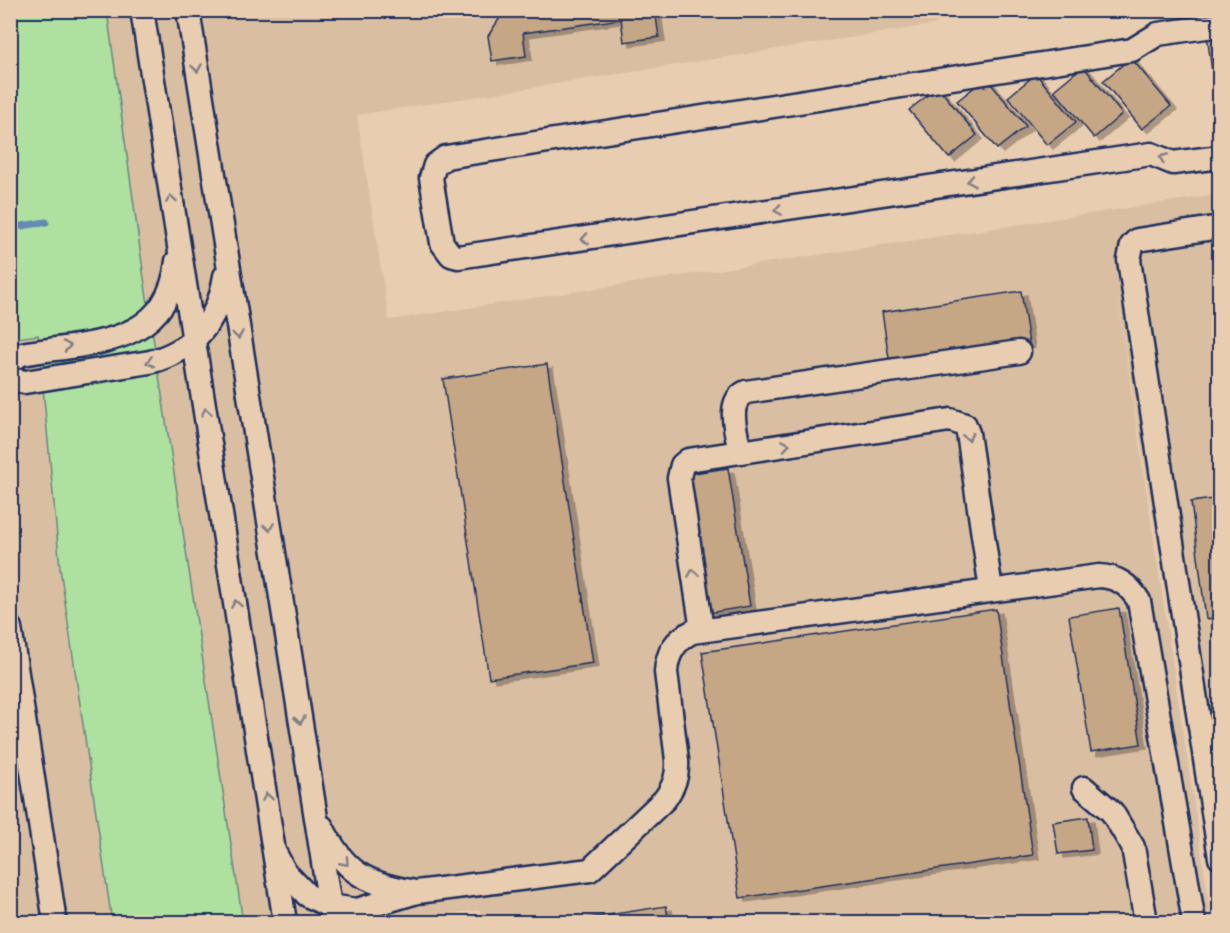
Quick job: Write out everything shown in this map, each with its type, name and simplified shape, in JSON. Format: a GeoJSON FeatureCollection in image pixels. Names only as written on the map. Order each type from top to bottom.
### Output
{"type":"FeatureCollection","features":[{"type":"Feature","properties":{"kind":"street"},"geometry":{"type":"LineString","coordinates":[[142,10],[285,922]]}},
{"type":"Feature","properties":{"kind":"street"},"geometry":{"type":"LineString","coordinates":[[188,10],[331,914]]}},
{"type":"Feature","properties":{"kind":"street"},"geometry":{"type":"LineString","coordinates":[[1220,25],[1158,34],[1132,50],[446,157],[435,165],[431,178],[442,243],[451,255],[458,257],[1151,154],[1173,162],[1220,157]]}},
{"type":"Feature","properties":{"kind":"street"},"geometry":{"type":"LineString","coordinates":[[1220,227],[1137,240],[1132,245],[1129,260],[1220,858]]}},
{"type":"Feature","properties":{"kind":"street"},"geometry":{"type":"LineString","coordinates":[[10,360],[22,354],[122,337],[139,330],[164,304],[176,269],[178,243]]}},
{"type":"Feature","properties":{"kind":"street"},"geometry":{"type":"LineString","coordinates":[[10,379],[25,382],[170,357],[194,340],[204,329],[223,290],[226,256]]}},
{"type":"Feature","properties":{"kind":"street"},"geometry":{"type":"LineString","coordinates":[[740,452],[735,403],[740,395],[746,392],[1019,352]]}},
{"type":"Feature","properties":{"kind":"street"},"geometry":{"type":"LineString","coordinates":[[702,630],[679,472],[688,460],[950,420],[965,425],[968,433],[991,590]]}},
{"type":"Feature","properties":{"kind":"street"},"geometry":{"type":"LineString","coordinates":[[276,855],[295,885],[331,914],[357,910],[417,892],[590,870],[665,799],[673,788],[678,774],[666,672],[667,659],[683,637],[702,630],[1099,576],[1117,579],[1133,590],[1139,601],[1194,922]]}},
{"type":"Feature","properties":{"kind":"street"},"geometry":{"type":"LineString","coordinates":[[10,628],[55,922]]}},
{"type":"Feature","properties":{"kind":"street"},"geometry":{"type":"LineString","coordinates":[[1084,788],[1112,812],[1133,847],[1146,922]]}},
{"type":"Feature","properties":{"kind":"street"},"geometry":{"type":"LineString","coordinates":[[314,812],[332,848],[347,866],[380,886],[417,892]]}},
{"type":"Feature","properties":{"kind":"shaded area"},"geometry":{"type":"Polygon","coordinates":[[[10,11],[935,11],[937,24],[357,115],[389,320],[1219,194],[1219,920],[1115,284],[1212,922],[482,922],[480,910],[411,918],[411,922],[11,922],[10,11]]]}},
{"type":"Feature","properties":{"kind":"green space"},"geometry":{"type":"Polygon","coordinates":[[[11,11],[107,11],[144,278],[243,922],[112,922],[60,568],[38,335],[11,339],[11,11]]]}},
{"type":"Feature","properties":{"kind":"building"},"geometry":{"type":"Polygon","coordinates":[[[505,10],[655,10],[659,37],[624,42],[621,19],[523,33],[526,56],[492,61],[488,36],[505,10]]]}},
{"type":"Feature","properties":{"kind":"building"},"geometry":{"type":"Polygon","coordinates":[[[1220,33],[1220,129],[1207,35],[1220,33]]]}},
{"type":"Feature","properties":{"kind":"building"},"geometry":{"type":"Polygon","coordinates":[[[1131,58],[1171,106],[1142,129],[1103,81],[1131,58]]]}},
{"type":"Feature","properties":{"kind":"building"},"geometry":{"type":"Polygon","coordinates":[[[1083,66],[1122,114],[1094,138],[1054,90],[1083,66]]]}},
{"type":"Feature","properties":{"kind":"building"},"geometry":{"type":"Polygon","coordinates":[[[1036,74],[1076,122],[1047,145],[1008,97],[1036,74]]]}},
{"type":"Feature","properties":{"kind":"building"},"geometry":{"type":"Polygon","coordinates":[[[986,78],[1026,126],[997,149],[957,101],[986,78]]]}},
{"type":"Feature","properties":{"kind":"building"},"geometry":{"type":"Polygon","coordinates":[[[938,87],[977,135],[949,158],[909,110],[938,87]]]}},
{"type":"Feature","properties":{"kind":"building"},"geometry":{"type":"Polygon","coordinates":[[[1021,291],[1029,344],[890,365],[882,312],[1021,291]]]}},
{"type":"Feature","properties":{"kind":"building"},"geometry":{"type":"Polygon","coordinates":[[[547,364],[593,663],[489,678],[443,379],[547,364]]]}},
{"type":"Feature","properties":{"kind":"building"},"geometry":{"type":"Polygon","coordinates":[[[728,468],[750,606],[709,613],[687,474],[728,468]]]}},
{"type":"Feature","properties":{"kind":"building"},"geometry":{"type":"Polygon","coordinates":[[[1220,498],[1220,617],[1206,619],[1191,502],[1220,498]]]}},
{"type":"Feature","properties":{"kind":"building"},"geometry":{"type":"Polygon","coordinates":[[[1119,608],[1141,744],[1091,752],[1069,616],[1119,608]]]}},
{"type":"Feature","properties":{"kind":"building"},"geometry":{"type":"Polygon","coordinates":[[[996,609],[1033,855],[740,898],[702,652],[996,609]]]}},
{"type":"Feature","properties":{"kind":"building"},"geometry":{"type":"Polygon","coordinates":[[[1088,817],[1092,850],[1058,854],[1053,822],[1088,817]]]}},
{"type":"Feature","properties":{"kind":"building"},"geometry":{"type":"Polygon","coordinates":[[[666,906],[669,922],[563,922],[666,906]]]}},
{"type":"Feature","properties":{"kind":"waterway"},"geometry":{"type":"LineString","coordinates":[[10,228],[46,222]]}}]}
